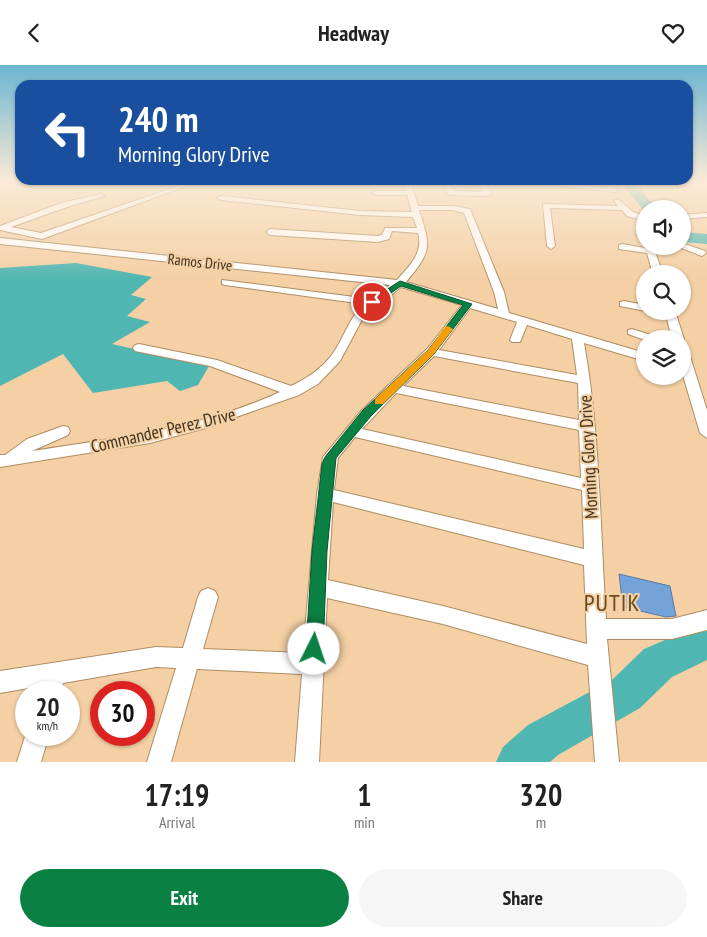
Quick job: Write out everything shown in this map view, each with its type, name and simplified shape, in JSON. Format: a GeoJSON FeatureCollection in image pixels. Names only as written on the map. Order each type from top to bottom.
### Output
{"type":"FeatureCollection","features":[{"type":"Feature","properties":{"kind":"street"},"geometry":{"type":"LineString","coordinates":[[40,214],[2,228],[42,237],[54,243],[54,246]]}},
{"type":"Feature","properties":{"kind":"street"},"geometry":{"type":"LineString","coordinates":[[42,237],[107,214]]}},
{"type":"Feature","properties":{"kind":"street","name":"Commander Perez Drive"},"geometry":{"type":"LineString","coordinates":[[5,461],[159,435],[233,415],[294,392],[313,381],[330,366],[359,314],[372,302],[400,283],[421,258],[424,251],[422,231],[416,214]]}},
{"type":"Feature","properties":{"kind":"street"},"geometry":{"type":"LineString","coordinates":[[468,214],[499,292],[504,314]]}},
{"type":"Feature","properties":{"kind":"street"},"geometry":{"type":"LineString","coordinates":[[547,214],[551,246]]}},
{"type":"Feature","properties":{"kind":"street"},"geometry":{"type":"LineString","coordinates":[[691,216],[707,215]]}},
{"type":"Feature","properties":{"kind":"street"},"geometry":{"type":"LineString","coordinates":[[270,232],[378,239],[386,237],[388,230],[392,229],[422,231]]}},
{"type":"Feature","properties":{"kind":"street","name":"Ramos Drive"},"geometry":{"type":"LineString","coordinates":[[0,241],[400,283]]}},
{"type":"Feature","properties":{"kind":"street"},"geometry":{"type":"LineString","coordinates":[[622,247],[636,248]]}},
{"type":"Feature","properties":{"kind":"street"},"geometry":{"type":"LineString","coordinates":[[691,249],[702,253]]}},
{"type":"Feature","properties":{"kind":"street"},"geometry":{"type":"LineString","coordinates":[[225,282],[372,302]]}},
{"type":"Feature","properties":{"kind":"street"},"geometry":{"type":"LineString","coordinates":[[400,283],[636,354]]}},
{"type":"Feature","properties":{"kind":"street"},"geometry":{"type":"LineString","coordinates":[[307,762],[325,494],[331,457],[351,431],[431,352],[468,304]]}},
{"type":"Feature","properties":{"kind":"street"},"geometry":{"type":"LineString","coordinates":[[624,304],[636,306]]}},
{"type":"Feature","properties":{"kind":"street"},"geometry":{"type":"LineString","coordinates":[[516,340],[523,320]]}},
{"type":"Feature","properties":{"kind":"street"},"geometry":{"type":"LineString","coordinates":[[632,333],[636,334]]}},
{"type":"Feature","properties":{"kind":"street","name":"Morning Glory Drive"},"geometry":{"type":"LineString","coordinates":[[577,337],[584,380],[591,486],[596,629],[608,762]]}},
{"type":"Feature","properties":{"kind":"street"},"geometry":{"type":"LineString","coordinates":[[139,348],[213,363],[294,392]]}},
{"type":"Feature","properties":{"kind":"street"},"geometry":{"type":"LineString","coordinates":[[431,352],[584,380]]}},
{"type":"Feature","properties":{"kind":"street"},"geometry":{"type":"LineString","coordinates":[[691,384],[707,433]]}},
{"type":"Feature","properties":{"kind":"street"},"geometry":{"type":"LineString","coordinates":[[394,388],[586,426]]}},
{"type":"Feature","properties":{"kind":"street"},"geometry":{"type":"LineString","coordinates":[[5,461],[32,443],[63,431]]}},
{"type":"Feature","properties":{"kind":"street"},"geometry":{"type":"LineString","coordinates":[[351,431],[591,486]]}},
{"type":"Feature","properties":{"kind":"street"},"geometry":{"type":"LineString","coordinates":[[325,494],[594,559]]}},
{"type":"Feature","properties":{"kind":"street"},"geometry":{"type":"LineString","coordinates":[[318,587],[443,615],[598,657]]}},
{"type":"Feature","properties":{"kind":"street"},"geometry":{"type":"LineString","coordinates":[[159,762],[208,597]]}},
{"type":"Feature","properties":{"kind":"street"},"geometry":{"type":"LineString","coordinates":[[596,629],[672,629],[707,620]]}},
{"type":"Feature","properties":{"kind":"street"},"geometry":{"type":"LineString","coordinates":[[56,681],[156,657],[313,664]]}},
{"type":"Feature","properties":{"kind":"street"},"geometry":{"type":"LineString","coordinates":[[0,682],[15,682]]}},
{"type":"Feature","properties":{"kind":"street"},"geometry":{"type":"LineString","coordinates":[[29,762],[34,746]]}},
{"type":"Feature","properties":{"kind":"water"},"geometry":{"type":"Polygon","coordinates":[[[76,263],[152,277],[131,295],[146,299],[127,316],[150,322],[112,344],[209,366],[198,385],[180,391],[167,381],[93,393],[63,354],[0,386],[0,268],[76,263]]]}},
{"type":"Feature","properties":{"kind":"building"},"geometry":{"type":"Polygon","coordinates":[[[619,574],[670,586],[676,616],[666,617],[623,607],[619,574]]]}},
{"type":"Feature","properties":{"kind":"waterway"},"geometry":{"type":"LineString","coordinates":[[691,238],[707,239]]}},
{"type":"Feature","properties":{"kind":"waterway"},"geometry":{"type":"LineString","coordinates":[[518,762],[543,740],[626,694],[658,663],[707,641]]}},
{"type":"Feature","properties":{"kind":"slow traffic"},"geometry":{"type":"LineString","coordinates":[[379,402],[431,352],[448,329]]}},
{"type":"Feature","properties":{"kind":"district","name":"PUTIK"},"geometry":{"type":"Point","coordinates":[612,602]}},
{"type":"Feature","properties":{"kind":"route"},"geometry":{"type":"LineString","coordinates":[[314,649],[320,551],[328,464],[331,457],[341,442],[367,413],[431,352],[468,304],[400,283],[372,302]]}}]}
